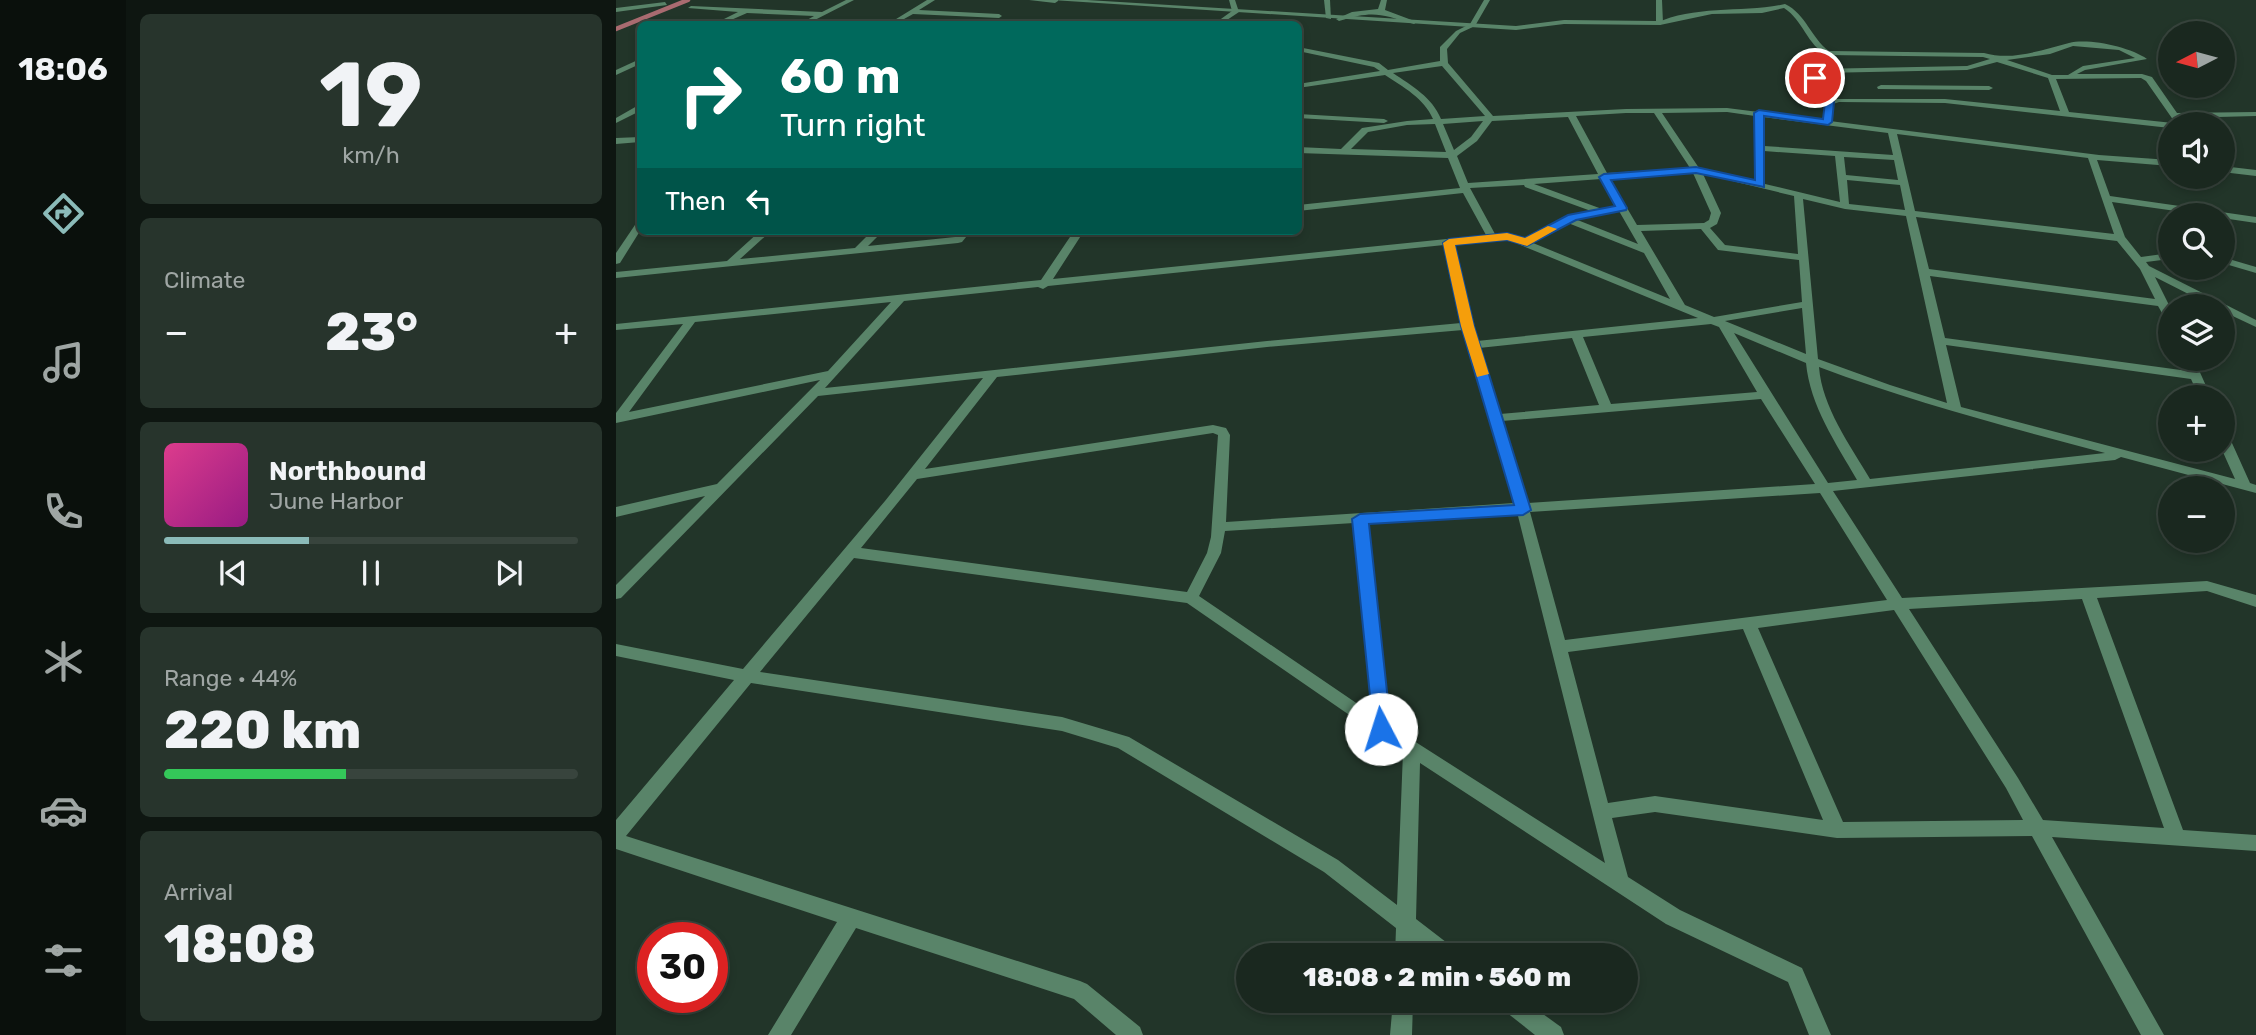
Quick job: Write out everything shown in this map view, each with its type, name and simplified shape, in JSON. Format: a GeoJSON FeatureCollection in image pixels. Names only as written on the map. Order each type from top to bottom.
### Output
{"type":"FeatureCollection","features":[{"type":"Feature","properties":{"kind":"street"},"geometry":{"type":"LineString","coordinates":[[809,21],[851,0]]}},
{"type":"Feature","properties":{"kind":"street"},"geometry":{"type":"LineString","coordinates":[[896,21],[932,0]]}},
{"type":"Feature","properties":{"kind":"street"},"geometry":{"type":"LineString","coordinates":[[1032,0],[1143,3],[1339,19],[1521,28],[1564,22],[1660,23],[1708,13],[1762,10],[1782,5],[1789,7],[1804,21],[1820,49],[1826,52],[1974,55],[1999,59],[2051,77],[2138,75]]}},
{"type":"Feature","properties":{"kind":"street"},"geometry":{"type":"LineString","coordinates":[[1232,0],[1236,12]]}},
{"type":"Feature","properties":{"kind":"street"},"geometry":{"type":"LineString","coordinates":[[1327,0],[1329,18]]}},
{"type":"Feature","properties":{"kind":"street"},"geometry":{"type":"LineString","coordinates":[[1381,11],[1384,0]]}},
{"type":"Feature","properties":{"kind":"street"},"geometry":{"type":"LineString","coordinates":[[1487,0],[1473,25],[1458,32],[1443,49],[1444,63],[1490,117]]}},
{"type":"Feature","properties":{"kind":"street"},"geometry":{"type":"LineString","coordinates":[[1659,0],[1660,23]]}},
{"type":"Feature","properties":{"kind":"street"},"geometry":{"type":"LineString","coordinates":[[616,10],[665,4]]}},
{"type":"Feature","properties":{"kind":"street"},"geometry":{"type":"LineString","coordinates":[[691,8],[823,14]]}},
{"type":"Feature","properties":{"kind":"street"},"geometry":{"type":"LineString","coordinates":[[724,21],[746,11]]}},
{"type":"Feature","properties":{"kind":"street"},"geometry":{"type":"LineString","coordinates":[[1339,19],[1352,14],[1381,11],[1415,22]]}},
{"type":"Feature","properties":{"kind":"street"},"geometry":{"type":"LineString","coordinates":[[912,12],[999,16],[991,21]]}},
{"type":"Feature","properties":{"kind":"street"},"geometry":{"type":"LineString","coordinates":[[1222,21],[1236,12]]}},
{"type":"Feature","properties":{"kind":"street"},"geometry":{"type":"LineString","coordinates":[[1828,122],[1829,102],[1815,78],[1818,71],[1967,68],[1999,59],[2050,52],[2072,44],[2121,48],[2143,59],[2083,68],[2071,75]]}},
{"type":"Feature","properties":{"kind":"street"},"geometry":{"type":"LineString","coordinates":[[1302,50],[1363,61],[1388,72],[1421,96],[1438,121],[1465,188],[1492,237]]}},
{"type":"Feature","properties":{"kind":"street"},"geometry":{"type":"LineString","coordinates":[[616,73],[637,62]]}},
{"type":"Feature","properties":{"kind":"street"},"geometry":{"type":"LineString","coordinates":[[1302,85],[1444,63]]}},
{"type":"Feature","properties":{"kind":"street"},"geometry":{"type":"LineString","coordinates":[[2119,64],[2150,79],[2169,112]]}},
{"type":"Feature","properties":{"kind":"street"},"geometry":{"type":"LineString","coordinates":[[1866,70],[1892,99]]}},
{"type":"Feature","properties":{"kind":"street"},"geometry":{"type":"LineString","coordinates":[[2051,77],[2065,113]]}},
{"type":"Feature","properties":{"kind":"street"},"geometry":{"type":"LineString","coordinates":[[1881,87],[1989,88]]}},
{"type":"Feature","properties":{"kind":"street"},"geometry":{"type":"LineString","coordinates":[[1829,102],[1892,99],[1970,103],[2158,121]]}},
{"type":"Feature","properties":{"kind":"street"},"geometry":{"type":"LineString","coordinates":[[616,121],[637,110]]}},
{"type":"Feature","properties":{"kind":"street"},"geometry":{"type":"LineString","coordinates":[[1634,228],[1706,226],[1714,222],[1716,213],[1696,170],[1657,111]]}},
{"type":"Feature","properties":{"kind":"street"},"geometry":{"type":"LineString","coordinates":[[1342,153],[1364,130],[1407,123],[1657,111],[1759,113],[2158,162]]}},
{"type":"Feature","properties":{"kind":"street"},"geometry":{"type":"LineString","coordinates":[[1759,113],[1760,185]]}},
{"type":"Feature","properties":{"kind":"street"},"geometry":{"type":"LineString","coordinates":[[1571,114],[1604,177],[1680,306]]}},
{"type":"Feature","properties":{"kind":"street"},"geometry":{"type":"LineString","coordinates":[[2235,116],[2256,114]]}},
{"type":"Feature","properties":{"kind":"street"},"geometry":{"type":"LineString","coordinates":[[1302,116],[1407,123]]}},
{"type":"Feature","properties":{"kind":"street"},"geometry":{"type":"LineString","coordinates":[[1302,149],[1342,153],[1452,155],[1480,135],[1490,117]]}},
{"type":"Feature","properties":{"kind":"street"},"geometry":{"type":"LineString","coordinates":[[1892,131],[1955,409]]}},
{"type":"Feature","properties":{"kind":"street"},"geometry":{"type":"LineString","coordinates":[[616,141],[637,141]]}},
{"type":"Feature","properties":{"kind":"street"},"geometry":{"type":"LineString","coordinates":[[1759,148],[1898,159]]}},
{"type":"Feature","properties":{"kind":"street"},"geometry":{"type":"LineString","coordinates":[[1839,154],[1846,206]]}},
{"type":"Feature","properties":{"kind":"street"},"geometry":{"type":"LineString","coordinates":[[2095,156],[2092,157],[2120,238],[2142,264],[2158,294]]}},
{"type":"Feature","properties":{"kind":"street"},"geometry":{"type":"LineString","coordinates":[[1302,208],[1521,182],[1696,170],[1846,206],[2120,238]]}},
{"type":"Feature","properties":{"kind":"street"},"geometry":{"type":"LineString","coordinates":[[2235,171],[2256,173]]}},
{"type":"Feature","properties":{"kind":"street"},"geometry":{"type":"LineString","coordinates":[[1842,177],[1904,183]]}},
{"type":"Feature","properties":{"kind":"street"},"geometry":{"type":"LineString","coordinates":[[1521,182],[1600,210]]}},
{"type":"Feature","properties":{"kind":"street"},"geometry":{"type":"LineString","coordinates":[[1798,194],[1814,382],[1821,401],[1866,484]]}},
{"type":"Feature","properties":{"kind":"street"},"geometry":{"type":"LineString","coordinates":[[2106,198],[2256,220]]}},
{"type":"Feature","properties":{"kind":"street"},"geometry":{"type":"LineString","coordinates":[[1527,242],[1568,220],[1600,210],[1622,208]]}},
{"type":"Feature","properties":{"kind":"street"},"geometry":{"type":"LineString","coordinates":[[1568,220],[1648,251]]}},
{"type":"Feature","properties":{"kind":"street"},"geometry":{"type":"LineString","coordinates":[[1706,226],[1722,248],[1804,258]]}},
{"type":"Feature","properties":{"kind":"street"},"geometry":{"type":"LineString","coordinates":[[616,261],[637,229]]}},
{"type":"Feature","properties":{"kind":"street"},"geometry":{"type":"LineString","coordinates":[[730,263],[762,235]]}},
{"type":"Feature","properties":{"kind":"street"},"geometry":{"type":"LineString","coordinates":[[858,250],[874,235]]}},
{"type":"Feature","properties":{"kind":"street"},"geometry":{"type":"LineString","coordinates":[[616,275],[958,240],[962,235]]}},
{"type":"Feature","properties":{"kind":"street"},"geometry":{"type":"LineString","coordinates":[[1043,286],[1076,235]]}},
{"type":"Feature","properties":{"kind":"street"},"geometry":{"type":"LineString","coordinates":[[616,327],[1043,286],[1492,237],[1514,237],[1813,362],[1955,409],[2250,487]]}},
{"type":"Feature","properties":{"kind":"street"},"geometry":{"type":"LineString","coordinates":[[1449,243],[1467,326],[1523,510],[1620,883]]}},
{"type":"Feature","properties":{"kind":"street"},"geometry":{"type":"LineString","coordinates":[[2142,264],[2158,260]]}},
{"type":"Feature","properties":{"kind":"street"},"geometry":{"type":"LineString","coordinates":[[2142,264],[2256,324]]}},
{"type":"Feature","properties":{"kind":"street"},"geometry":{"type":"LineString","coordinates":[[2235,264],[2256,270]]}},
{"type":"Feature","properties":{"kind":"street"},"geometry":{"type":"LineString","coordinates":[[1924,272],[2158,302]]}},
{"type":"Feature","properties":{"kind":"street"},"geometry":{"type":"LineString","coordinates":[[616,594],[815,393],[899,300]]}},
{"type":"Feature","properties":{"kind":"street"},"geometry":{"type":"LineString","coordinates":[[1473,345],[1718,322],[1808,304]]}},
{"type":"Feature","properties":{"kind":"street"},"geometry":{"type":"LineString","coordinates":[[617,419],[691,320]]}},
{"type":"Feature","properties":{"kind":"street"},"geometry":{"type":"LineString","coordinates":[[1718,322],[2012,783],[2153,1035]]}},
{"type":"Feature","properties":{"kind":"street"},"geometry":{"type":"LineString","coordinates":[[815,393],[1467,326]]}},
{"type":"Feature","properties":{"kind":"street"},"geometry":{"type":"LineString","coordinates":[[1576,334],[1607,409]]}},
{"type":"Feature","properties":{"kind":"street"},"geometry":{"type":"LineString","coordinates":[[1939,341],[2196,376]]}},
{"type":"Feature","properties":{"kind":"street"},"geometry":{"type":"LineString","coordinates":[[2194,371],[2200,385]]}},
{"type":"Feature","properties":{"kind":"street"},"geometry":{"type":"LineString","coordinates":[[617,419],[834,373]]}},
{"type":"Feature","properties":{"kind":"street"},"geometry":{"type":"LineString","coordinates":[[616,834],[850,552],[994,373]]}},
{"type":"Feature","properties":{"kind":"street"},"geometry":{"type":"LineString","coordinates":[[1495,418],[1765,395]]}},
{"type":"Feature","properties":{"kind":"street"},"geometry":{"type":"LineString","coordinates":[[913,475],[1217,429],[1224,435],[1219,527],[1214,553],[1191,598]]}},
{"type":"Feature","properties":{"kind":"street"},"geometry":{"type":"LineString","coordinates":[[1219,527],[1523,510],[1824,488],[2124,454]]}},
{"type":"Feature","properties":{"kind":"street"},"geometry":{"type":"LineString","coordinates":[[2235,459],[2250,487]]}},
{"type":"Feature","properties":{"kind":"street"},"geometry":{"type":"LineString","coordinates":[[616,512],[720,488]]}},
{"type":"Feature","properties":{"kind":"street"},"geometry":{"type":"LineString","coordinates":[[1360,519],[1381,729]]}},
{"type":"Feature","properties":{"kind":"street"},"geometry":{"type":"LineString","coordinates":[[850,552],[1191,598],[1381,729],[1673,917],[1795,975],[1820,1035]]}},
{"type":"Feature","properties":{"kind":"street"},"geometry":{"type":"LineString","coordinates":[[1559,647],[1898,604],[2207,586],[2256,601]]}},
{"type":"Feature","properties":{"kind":"street"},"geometry":{"type":"LineString","coordinates":[[2088,593],[2176,837]]}},
{"type":"Feature","properties":{"kind":"street"},"geometry":{"type":"LineString","coordinates":[[1748,623],[1836,830]]}},
{"type":"Feature","properties":{"kind":"street"},"geometry":{"type":"LineString","coordinates":[[616,650],[746,676],[1062,724],[1123,742],[1331,866],[1431,943]]}},
{"type":"Feature","properties":{"kind":"street"},"geometry":{"type":"LineString","coordinates":[[1406,943],[1412,749]]}},
{"type":"Feature","properties":{"kind":"street"},"geometry":{"type":"LineString","coordinates":[[1602,812],[1637,805],[1680,806],[1836,830],[2037,828],[2256,843]]}},
{"type":"Feature","properties":{"kind":"street"},"geometry":{"type":"LineString","coordinates":[[616,841],[1080,991],[1132,1035]]}},
{"type":"Feature","properties":{"kind":"street"},"geometry":{"type":"LineString","coordinates":[[779,1035],[851,918]]}},
{"type":"Feature","properties":{"kind":"street"},"geometry":{"type":"LineString","coordinates":[[1401,1035],[1402,1013]]}},
{"type":"Feature","properties":{"kind":"street"},"geometry":{"type":"LineString","coordinates":[[1524,1013],[1553,1035]]}},
{"type":"Feature","properties":{"kind":"waterway"},"geometry":{"type":"LineString","coordinates":[[616,29],[688,0]]}},
{"type":"Feature","properties":{"kind":"slow traffic"},"geometry":{"type":"LineString","coordinates":[[1482,374],[1467,326],[1449,243],[1507,236],[1527,242],[1552,229]]}},
{"type":"Feature","properties":{"kind":"route"},"geometry":{"type":"LineString","coordinates":[[1381,729],[1360,519],[1523,510],[1467,326],[1449,243],[1507,236],[1527,242],[1572,217],[1622,208],[1604,177],[1696,170],[1760,185],[1759,113],[1828,122],[1829,102],[1815,78]]}}]}
